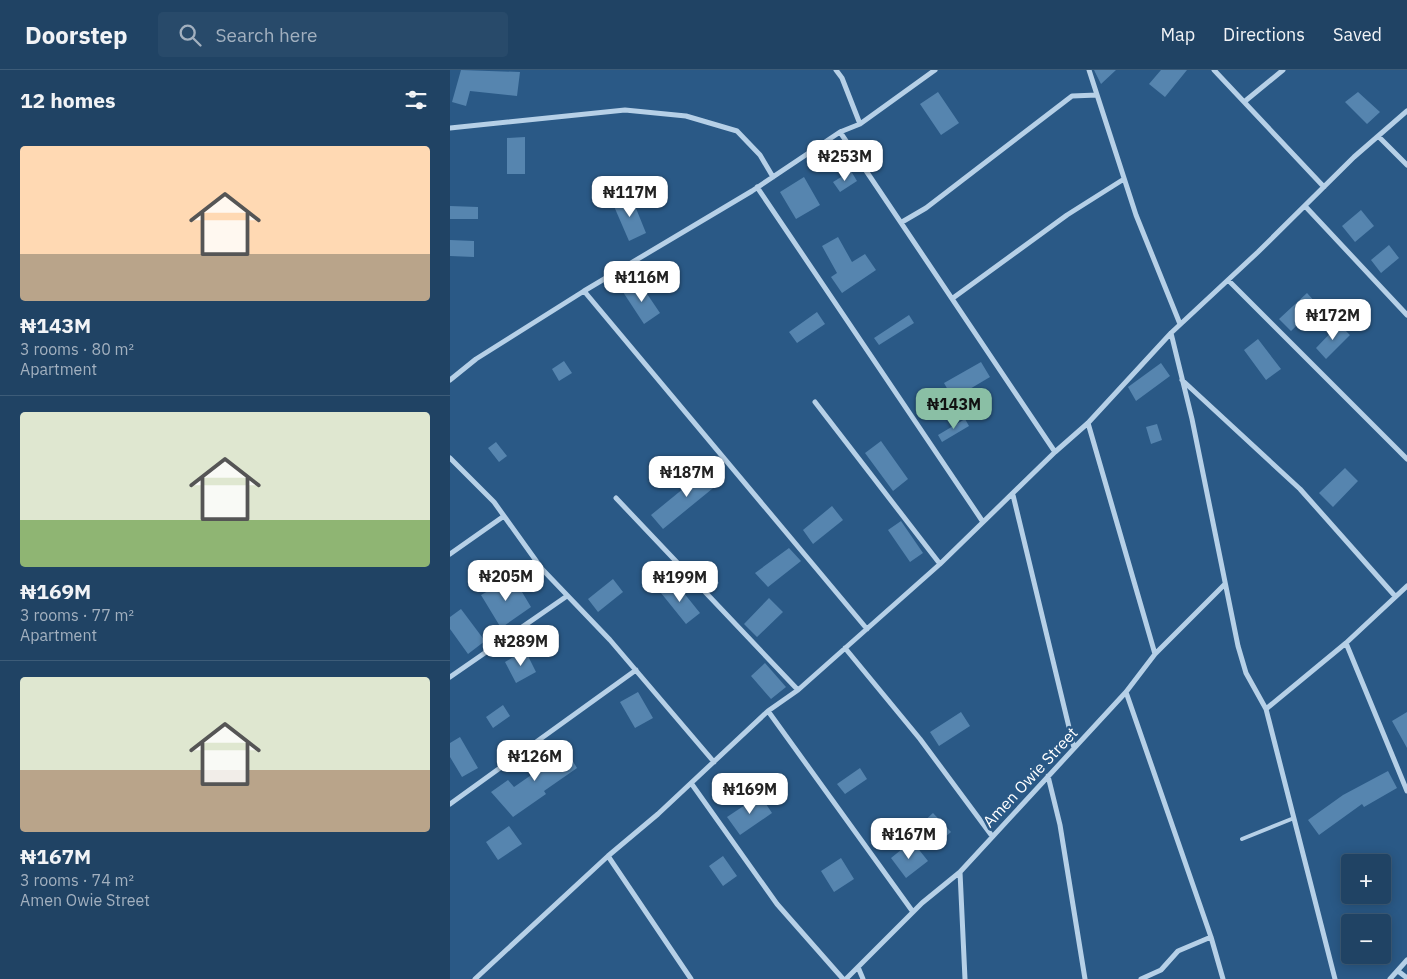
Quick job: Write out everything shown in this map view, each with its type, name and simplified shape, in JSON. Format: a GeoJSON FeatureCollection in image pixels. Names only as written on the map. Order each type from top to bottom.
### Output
{"type":"FeatureCollection","features":[{"type":"Feature","properties":{"kind":"street"},"geometry":{"type":"LineString","coordinates":[[836,70],[842,78],[860,124]]}},
{"type":"Feature","properties":{"kind":"street"},"geometry":{"type":"LineString","coordinates":[[842,78],[844,70]]}},
{"type":"Feature","properties":{"kind":"street"},"geometry":{"type":"LineString","coordinates":[[450,380],[476,359],[584,291],[757,187],[840,132],[860,124],[935,70]]}},
{"type":"Feature","properties":{"kind":"street"},"geometry":{"type":"LineString","coordinates":[[1089,70],[1136,216],[1180,324]]}},
{"type":"Feature","properties":{"kind":"street"},"geometry":{"type":"LineString","coordinates":[[1214,70],[1324,187]]}},
{"type":"Feature","properties":{"kind":"street"},"geometry":{"type":"LineString","coordinates":[[1244,102],[1283,70]]}},
{"type":"Feature","properties":{"kind":"street"},"geometry":{"type":"LineString","coordinates":[[902,222],[926,208],[1072,96],[1097,95]]}},
{"type":"Feature","properties":{"kind":"street"},"geometry":{"type":"LineString","coordinates":[[450,128],[625,110],[686,116],[737,131],[760,155],[773,177]]}},
{"type":"Feature","properties":{"kind":"street"},"geometry":{"type":"LineString","coordinates":[[476,979],[608,856],[658,814],[768,711],[798,690],[940,564],[1013,495],[1055,452],[1088,423],[1170,333],[1378,136],[1407,111]]}},
{"type":"Feature","properties":{"kind":"street"},"geometry":{"type":"LineString","coordinates":[[840,132],[1055,452]]}},
{"type":"Feature","properties":{"kind":"street"},"geometry":{"type":"LineString","coordinates":[[1378,136],[1407,165]]}},
{"type":"Feature","properties":{"kind":"street"},"geometry":{"type":"LineString","coordinates":[[952,298],[1067,215],[1124,179]]}},
{"type":"Feature","properties":{"kind":"street"},"geometry":{"type":"LineString","coordinates":[[757,187],[983,522]]}},
{"type":"Feature","properties":{"kind":"street"},"geometry":{"type":"LineString","coordinates":[[1305,206],[1407,315]]}},
{"type":"Feature","properties":{"kind":"street"},"geometry":{"type":"LineString","coordinates":[[1228,280],[1407,459]]}},
{"type":"Feature","properties":{"kind":"street"},"geometry":{"type":"LineString","coordinates":[[584,291],[867,630]]}},
{"type":"Feature","properties":{"kind":"street"},"geometry":{"type":"LineString","coordinates":[[1170,333],[1182,379],[1224,585],[1246,673],[1266,709],[1335,979]]}},
{"type":"Feature","properties":{"kind":"street"},"geometry":{"type":"LineString","coordinates":[[1182,379],[1300,489],[1395,596]]}},
{"type":"Feature","properties":{"kind":"street"},"geometry":{"type":"LineString","coordinates":[[815,402],[940,564]]}},
{"type":"Feature","properties":{"kind":"street"},"geometry":{"type":"LineString","coordinates":[[1088,423],[1155,654]]}},
{"type":"Feature","properties":{"kind":"street"},"geometry":{"type":"LineString","coordinates":[[450,458],[494,502],[542,569],[636,670],[714,762]]}},
{"type":"Feature","properties":{"kind":"street"},"geometry":{"type":"LineString","coordinates":[[1013,495],[1074,748]]}},
{"type":"Feature","properties":{"kind":"street"},"geometry":{"type":"LineString","coordinates":[[616,498],[798,690]]}},
{"type":"Feature","properties":{"kind":"street"},"geometry":{"type":"LineString","coordinates":[[450,554],[504,516]]}},
{"type":"Feature","properties":{"kind":"street","name":"Amen Owie Street"},"geometry":{"type":"LineString","coordinates":[[844,979],[913,912],[960,872],[1126,692],[1155,654],[1224,585]]}},
{"type":"Feature","properties":{"kind":"street"},"geometry":{"type":"LineString","coordinates":[[1266,709],[1346,643],[1407,586]]}},
{"type":"Feature","properties":{"kind":"street"},"geometry":{"type":"LineString","coordinates":[[450,677],[567,596]]}},
{"type":"Feature","properties":{"kind":"street"},"geometry":{"type":"LineString","coordinates":[[1346,643],[1407,791]]}},
{"type":"Feature","properties":{"kind":"street"},"geometry":{"type":"LineString","coordinates":[[844,648],[920,739],[992,836]]}},
{"type":"Feature","properties":{"kind":"street"},"geometry":{"type":"LineString","coordinates":[[450,804],[636,670]]}},
{"type":"Feature","properties":{"kind":"street"},"geometry":{"type":"LineString","coordinates":[[1126,692],[1223,979]]}},
{"type":"Feature","properties":{"kind":"street"},"geometry":{"type":"LineString","coordinates":[[768,711],[913,912]]}},
{"type":"Feature","properties":{"kind":"street"},"geometry":{"type":"LineString","coordinates":[[1048,776],[1060,826],[1085,979]]}},
{"type":"Feature","properties":{"kind":"street"},"geometry":{"type":"LineString","coordinates":[[691,783],[777,904],[844,979]]}},
{"type":"Feature","properties":{"kind":"street"},"geometry":{"type":"LineString","coordinates":[[608,856],[691,979]]}},
{"type":"Feature","properties":{"kind":"street"},"geometry":{"type":"LineString","coordinates":[[960,872],[965,979]]}},
{"type":"Feature","properties":{"kind":"street"},"geometry":{"type":"LineString","coordinates":[[1141,979],[1161,970],[1178,951],[1210,937]]}},
{"type":"Feature","properties":{"kind":"street"},"geometry":{"type":"LineString","coordinates":[[1390,979],[1407,960]]}},
{"type":"Feature","properties":{"kind":"street"},"geometry":{"type":"LineString","coordinates":[[858,967],[863,979]]}},
{"type":"Feature","properties":{"kind":"street"},"geometry":{"type":"LineString","coordinates":[[1398,971],[1407,978]]}},
{"type":"Feature","properties":{"kind":"lane"},"geometry":{"type":"LineString","coordinates":[[1242,839],[1294,818]]}},
{"type":"Feature","properties":{"kind":"building"},"geometry":{"type":"Polygon","coordinates":[[[461,70],[520,72],[517,96],[470,91],[466,106],[452,102],[461,70]]]}},
{"type":"Feature","properties":{"kind":"building"},"geometry":{"type":"Polygon","coordinates":[[[1094,70],[1116,70],[1101,84],[1094,70]]]}},
{"type":"Feature","properties":{"kind":"building"},"geometry":{"type":"Polygon","coordinates":[[[1161,70],[1187,70],[1165,97],[1149,84],[1161,70]]]}},
{"type":"Feature","properties":{"kind":"building"},"geometry":{"type":"Polygon","coordinates":[[[938,92],[959,123],[941,135],[920,104],[938,92]]]}},
{"type":"Feature","properties":{"kind":"building"},"geometry":{"type":"Polygon","coordinates":[[[1358,92],[1380,112],[1367,124],[1345,102],[1358,92]]]}},
{"type":"Feature","properties":{"kind":"building"},"geometry":{"type":"Polygon","coordinates":[[[525,137],[525,174],[507,174],[507,138],[525,137]]]}},
{"type":"Feature","properties":{"kind":"building"},"geometry":{"type":"Polygon","coordinates":[[[851,171],[857,181],[840,192],[833,182],[851,171]]]}},
{"type":"Feature","properties":{"kind":"building"},"geometry":{"type":"Polygon","coordinates":[[[804,177],[820,205],[796,219],[780,192],[804,177]]]}},
{"type":"Feature","properties":{"kind":"building"},"geometry":{"type":"Polygon","coordinates":[[[631,196],[646,233],[629,241],[613,204],[631,196]]]}},
{"type":"Feature","properties":{"kind":"building"},"geometry":{"type":"Polygon","coordinates":[[[450,206],[478,207],[478,219],[450,219],[450,206]]]}},
{"type":"Feature","properties":{"kind":"building"},"geometry":{"type":"Polygon","coordinates":[[[1361,210],[1374,226],[1355,242],[1342,226],[1361,210]]]}},
{"type":"Feature","properties":{"kind":"building"},"geometry":{"type":"Polygon","coordinates":[[[838,237],[852,262],[865,254],[876,270],[842,293],[831,277],[837,273],[822,246],[838,237]]]}},
{"type":"Feature","properties":{"kind":"building"},"geometry":{"type":"Polygon","coordinates":[[[450,240],[474,241],[474,257],[450,256],[450,240]]]}},
{"type":"Feature","properties":{"kind":"building"},"geometry":{"type":"Polygon","coordinates":[[[1389,245],[1399,258],[1381,273],[1371,260],[1389,245]]]}},
{"type":"Feature","properties":{"kind":"building"},"geometry":{"type":"Polygon","coordinates":[[[639,282],[660,313],[644,324],[623,292],[639,282]]]}},
{"type":"Feature","properties":{"kind":"building"},"geometry":{"type":"Polygon","coordinates":[[[1307,293],[1318,305],[1291,331],[1279,319],[1307,293]]]}},
{"type":"Feature","properties":{"kind":"building"},"geometry":{"type":"Polygon","coordinates":[[[817,312],[825,324],[797,343],[789,332],[817,312]]]}},
{"type":"Feature","properties":{"kind":"building"},"geometry":{"type":"Polygon","coordinates":[[[909,315],[914,323],[879,345],[874,338],[909,315]]]}},
{"type":"Feature","properties":{"kind":"building"},"geometry":{"type":"Polygon","coordinates":[[[1339,324],[1350,335],[1326,359],[1316,348],[1339,324]]]}},
{"type":"Feature","properties":{"kind":"building"},"geometry":{"type":"Polygon","coordinates":[[[1258,339],[1281,369],[1266,380],[1244,350],[1258,339]]]}},
{"type":"Feature","properties":{"kind":"building"},"geometry":{"type":"Polygon","coordinates":[[[564,361],[572,373],[559,381],[552,369],[564,361]]]}},
{"type":"Feature","properties":{"kind":"building"},"geometry":{"type":"Polygon","coordinates":[[[981,362],[990,377],[953,399],[944,383],[981,362]]]}},
{"type":"Feature","properties":{"kind":"building"},"geometry":{"type":"Polygon","coordinates":[[[1161,363],[1170,376],[1136,401],[1128,387],[1161,363]]]}},
{"type":"Feature","properties":{"kind":"building"},"geometry":{"type":"Polygon","coordinates":[[[965,419],[969,426],[942,442],[938,435],[965,419]]]}},
{"type":"Feature","properties":{"kind":"building"},"geometry":{"type":"Polygon","coordinates":[[[1157,424],[1162,440],[1151,444],[1146,427],[1157,424]]]}},
{"type":"Feature","properties":{"kind":"building"},"geometry":{"type":"Polygon","coordinates":[[[881,441],[908,479],[893,491],[865,453],[881,441]]]}},
{"type":"Feature","properties":{"kind":"building"},"geometry":{"type":"Polygon","coordinates":[[[496,442],[507,456],[499,462],[488,448],[496,442]]]}},
{"type":"Feature","properties":{"kind":"building"},"geometry":{"type":"Polygon","coordinates":[[[711,466],[723,480],[663,529],[651,515],[711,466]]]}},
{"type":"Feature","properties":{"kind":"building"},"geometry":{"type":"Polygon","coordinates":[[[1345,468],[1358,481],[1333,507],[1319,493],[1345,468]]]}},
{"type":"Feature","properties":{"kind":"building"},"geometry":{"type":"Polygon","coordinates":[[[832,506],[843,520],[813,544],[803,530],[832,506]]]}},
{"type":"Feature","properties":{"kind":"building"},"geometry":{"type":"Polygon","coordinates":[[[901,521],[923,553],[910,562],[888,530],[901,521]]]}},
{"type":"Feature","properties":{"kind":"building"},"geometry":{"type":"Polygon","coordinates":[[[789,548],[801,561],[768,587],[755,573],[789,548]]]}},
{"type":"Feature","properties":{"kind":"building"},"geometry":{"type":"Polygon","coordinates":[[[704,563],[719,583],[713,588],[698,568],[704,563]]]}},
{"type":"Feature","properties":{"kind":"building"},"geometry":{"type":"Polygon","coordinates":[[[513,577],[531,607],[501,628],[481,595],[513,577]]]}},
{"type":"Feature","properties":{"kind":"building"},"geometry":{"type":"Polygon","coordinates":[[[613,579],[623,592],[598,612],[588,599],[613,579]]]}},
{"type":"Feature","properties":{"kind":"building"},"geometry":{"type":"Polygon","coordinates":[[[675,582],[700,613],[686,624],[661,593],[675,582]]]}},
{"type":"Feature","properties":{"kind":"building"},"geometry":{"type":"Polygon","coordinates":[[[769,598],[783,612],[757,637],[744,624],[769,598]]]}},
{"type":"Feature","properties":{"kind":"building"},"geometry":{"type":"Polygon","coordinates":[[[461,609],[485,641],[468,654],[450,629],[450,617],[461,609]]]}},
{"type":"Feature","properties":{"kind":"building"},"geometry":{"type":"Polygon","coordinates":[[[525,650],[536,672],[516,683],[505,662],[525,650]]]}},
{"type":"Feature","properties":{"kind":"building"},"geometry":{"type":"Polygon","coordinates":[[[765,663],[786,687],[771,699],[751,676],[765,663]]]}},
{"type":"Feature","properties":{"kind":"building"},"geometry":{"type":"Polygon","coordinates":[[[638,692],[653,718],[635,728],[620,702],[638,692]]]}},
{"type":"Feature","properties":{"kind":"building"},"geometry":{"type":"Polygon","coordinates":[[[503,705],[510,716],[493,728],[486,717],[503,705]]]}},
{"type":"Feature","properties":{"kind":"building"},"geometry":{"type":"Polygon","coordinates":[[[961,712],[970,726],[939,746],[930,732],[961,712]]]}},
{"type":"Feature","properties":{"kind":"building"},"geometry":{"type":"Polygon","coordinates":[[[1407,712],[1407,748],[1392,721],[1407,712]]]}},
{"type":"Feature","properties":{"kind":"building"},"geometry":{"type":"Polygon","coordinates":[[[460,737],[478,768],[462,777],[450,757],[450,743],[460,737]]]}},
{"type":"Feature","properties":{"kind":"building"},"geometry":{"type":"Polygon","coordinates":[[[563,745],[577,768],[544,791],[546,794],[513,817],[491,792],[508,780],[514,787],[537,771],[533,766],[563,745]]]}},
{"type":"Feature","properties":{"kind":"building"},"geometry":{"type":"Polygon","coordinates":[[[860,768],[867,779],[845,794],[837,784],[860,768]]]}},
{"type":"Feature","properties":{"kind":"building"},"geometry":{"type":"Polygon","coordinates":[[[1388,771],[1397,788],[1364,807],[1362,804],[1319,835],[1308,820],[1343,795],[1388,771]]]}},
{"type":"Feature","properties":{"kind":"building"},"geometry":{"type":"Polygon","coordinates":[[[760,795],[772,813],[740,835],[727,817],[760,795]]]}},
{"type":"Feature","properties":{"kind":"building"},"geometry":{"type":"Polygon","coordinates":[[[933,813],[951,832],[938,843],[921,824],[933,813]]]}},
{"type":"Feature","properties":{"kind":"building"},"geometry":{"type":"Polygon","coordinates":[[[509,826],[522,844],[498,860],[486,842],[509,826]]]}},
{"type":"Feature","properties":{"kind":"building"},"geometry":{"type":"Polygon","coordinates":[[[912,841],[928,861],[906,878],[891,858],[912,841]]]}},
{"type":"Feature","properties":{"kind":"building"},"geometry":{"type":"Polygon","coordinates":[[[723,856],[737,876],[723,886],[709,866],[723,856]]]}},
{"type":"Feature","properties":{"kind":"building"},"geometry":{"type":"Polygon","coordinates":[[[841,858],[854,879],[834,892],[821,871],[841,858]]]}}]}
